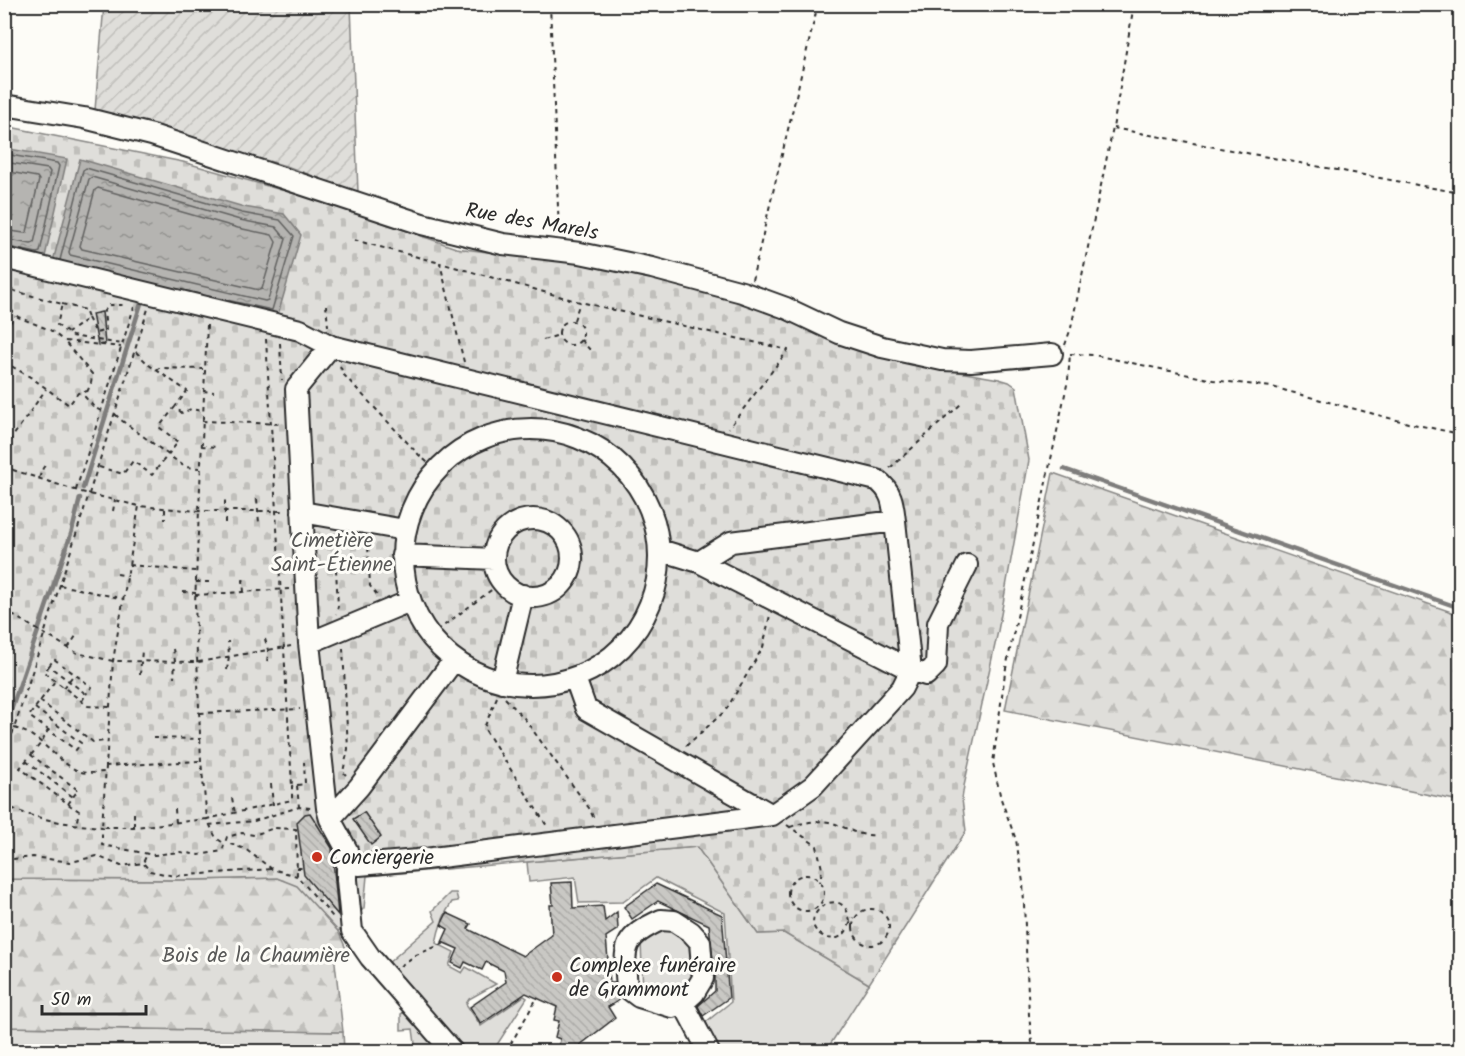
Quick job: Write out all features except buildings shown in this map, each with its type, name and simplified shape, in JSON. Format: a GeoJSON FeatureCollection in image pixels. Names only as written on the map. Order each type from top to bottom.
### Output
{"type":"FeatureCollection","features":[{"type":"Feature","properties":{"kind":"street","name":"Rue des Marels"},"geometry":{"type":"LineString","coordinates":[[4,105],[84,118],[152,135],[422,224],[503,244],[560,251],[652,268],[746,293],[786,308],[839,333],[911,354],[942,360],[971,361],[1061,354]]}},
{"type":"Feature","properties":{"kind":"street"},"geometry":{"type":"LineString","coordinates":[[4,258],[142,297],[208,308],[300,330],[331,346],[877,480],[887,488],[892,500],[895,521],[911,670],[902,688],[813,786],[772,815],[417,860],[359,866],[347,863]]}},
{"type":"Feature","properties":{"kind":"street"},"geometry":{"type":"LineString","coordinates":[[331,346],[296,389],[309,643],[327,808],[330,819],[347,850],[352,931],[363,948],[453,1052]]}},
{"type":"Feature","properties":{"kind":"street"},"geometry":{"type":"LineString","coordinates":[[561,432],[568,404]]}},
{"type":"Feature","properties":{"kind":"street"},"geometry":{"type":"LineString","coordinates":[[520,429],[561,432],[599,448],[630,474],[651,510],[660,550],[656,591],[638,628],[611,658],[575,678],[539,685],[502,682],[477,673],[454,660],[430,636],[410,601],[403,574],[402,555],[405,530],[420,492],[437,471],[446,461],[480,439],[520,429]]}},
{"type":"Feature","properties":{"kind":"street"},"geometry":{"type":"LineString","coordinates":[[302,512],[405,530]]}},
{"type":"Feature","properties":{"kind":"street"},"geometry":{"type":"LineString","coordinates":[[535,519],[546,521],[563,533],[569,542],[571,553],[568,574],[554,590],[545,595],[523,595],[508,588],[498,575],[494,559],[499,538],[514,523],[535,519]]}},
{"type":"Feature","properties":{"kind":"street"},"geometry":{"type":"LineString","coordinates":[[699,562],[731,542],[895,521]]}},
{"type":"Feature","properties":{"kind":"street"},"geometry":{"type":"LineString","coordinates":[[660,550],[699,562],[911,670],[926,675],[936,665],[938,623],[967,566]]}},
{"type":"Feature","properties":{"kind":"street"},"geometry":{"type":"LineString","coordinates":[[402,555],[494,559]]}},
{"type":"Feature","properties":{"kind":"street"},"geometry":{"type":"LineString","coordinates":[[502,682],[523,595]]}},
{"type":"Feature","properties":{"kind":"street"},"geometry":{"type":"LineString","coordinates":[[309,643],[410,601]]}},
{"type":"Feature","properties":{"kind":"street"},"geometry":{"type":"LineString","coordinates":[[330,819],[359,787],[454,660]]}},
{"type":"Feature","properties":{"kind":"street"},"geometry":{"type":"LineString","coordinates":[[575,678],[586,709],[772,815]]}},
{"type":"Feature","properties":{"kind":"street"},"geometry":{"type":"LineString","coordinates":[[661,920],[674,921],[691,932],[700,942],[703,978],[694,993],[683,1003],[672,1007],[659,1004],[639,997],[627,988],[624,956],[627,944],[644,927],[661,920]]}},
{"type":"Feature","properties":{"kind":"street"},"geometry":{"type":"LineString","coordinates":[[683,1003],[709,1052]]}},
{"type":"Feature","properties":{"kind":"path"},"geometry":{"type":"LineString","coordinates":[[550,4],[560,251]]}},
{"type":"Feature","properties":{"kind":"path"},"geometry":{"type":"LineString","coordinates":[[746,293],[755,267],[818,4]]}},
{"type":"Feature","properties":{"kind":"path"},"geometry":{"type":"LineString","coordinates":[[1033,1052],[1029,1015],[1023,882],[1016,840],[993,763],[1005,673],[1068,380],[1061,354],[1071,328],[1113,128],[1134,4]]}},
{"type":"Feature","properties":{"kind":"path"},"geometry":{"type":"LineString","coordinates":[[1113,128],[1461,193]]}},
{"type":"Feature","properties":{"kind":"path"},"geometry":{"type":"LineString","coordinates":[[354,240],[580,302],[788,350],[719,441]]}},
{"type":"Feature","properties":{"kind":"path"},"geometry":{"type":"LineString","coordinates":[[440,263],[469,380]]}},
{"type":"Feature","properties":{"kind":"path"},"geometry":{"type":"LineString","coordinates":[[4,288],[85,309],[96,333],[106,330],[104,311],[110,305],[142,297]]}},
{"type":"Feature","properties":{"kind":"path"},"geometry":{"type":"LineString","coordinates":[[76,490],[122,345],[142,297]]}},
{"type":"Feature","properties":{"kind":"path"},"geometry":{"type":"LineString","coordinates":[[4,760],[135,352],[142,297]]}},
{"type":"Feature","properties":{"kind":"path"},"geometry":{"type":"LineString","coordinates":[[574,321],[580,302]]}},
{"type":"Feature","properties":{"kind":"path"},"geometry":{"type":"LineString","coordinates":[[4,303],[15,315],[50,330],[64,341],[92,374],[85,397],[100,411]]}},
{"type":"Feature","properties":{"kind":"path"},"geometry":{"type":"LineString","coordinates":[[62,304],[57,325],[72,336],[122,345]]}},
{"type":"Feature","properties":{"kind":"path"},"geometry":{"type":"LineString","coordinates":[[208,308],[196,594],[201,761],[207,819],[216,838],[222,842]]}},
{"type":"Feature","properties":{"kind":"path"},"geometry":{"type":"LineString","coordinates":[[4,331],[15,315]]}},
{"type":"Feature","properties":{"kind":"path"},"geometry":{"type":"LineString","coordinates":[[68,333],[88,318]]}},
{"type":"Feature","properties":{"kind":"path"},"geometry":{"type":"LineString","coordinates":[[574,321],[563,324],[559,335],[563,342],[570,345],[581,340]]}},
{"type":"Feature","properties":{"kind":"path"},"geometry":{"type":"LineString","coordinates":[[574,321],[583,329],[581,340]]}},
{"type":"Feature","properties":{"kind":"path"},"geometry":{"type":"LineString","coordinates":[[274,324],[280,340],[283,388]]}},
{"type":"Feature","properties":{"kind":"path"},"geometry":{"type":"LineString","coordinates":[[4,804],[49,820],[76,825],[134,827],[207,819],[292,800],[271,424],[274,324]]}},
{"type":"Feature","properties":{"kind":"path"},"geometry":{"type":"LineString","coordinates":[[543,340],[559,335]]}},
{"type":"Feature","properties":{"kind":"path"},"geometry":{"type":"LineString","coordinates":[[581,340],[592,352]]}},
{"type":"Feature","properties":{"kind":"path"},"geometry":{"type":"LineString","coordinates":[[64,341],[122,345]]}},
{"type":"Feature","properties":{"kind":"path"},"geometry":{"type":"LineString","coordinates":[[331,346],[344,375],[437,471]]}},
{"type":"Feature","properties":{"kind":"path"},"geometry":{"type":"LineString","coordinates":[[99,467],[123,474],[133,461],[152,475],[178,442],[159,427],[187,391],[156,370],[135,352]]}},
{"type":"Feature","properties":{"kind":"path"},"geometry":{"type":"LineString","coordinates":[[1061,354],[1094,355],[1214,380],[1272,387],[1408,423],[1461,434]]}},
{"type":"Feature","properties":{"kind":"path"},"geometry":{"type":"LineString","coordinates":[[4,362],[69,405],[78,393],[88,391]]}},
{"type":"Feature","properties":{"kind":"path"},"geometry":{"type":"LineString","coordinates":[[156,370],[159,368],[204,369]]}},
{"type":"Feature","properties":{"kind":"path"},"geometry":{"type":"LineString","coordinates":[[4,449],[46,388]]}},
{"type":"Feature","properties":{"kind":"path"},"geometry":{"type":"LineString","coordinates":[[203,391],[214,392]]}},
{"type":"Feature","properties":{"kind":"path"},"geometry":{"type":"LineString","coordinates":[[877,480],[961,404]]}},
{"type":"Feature","properties":{"kind":"path"},"geometry":{"type":"LineString","coordinates":[[175,407],[182,413],[191,409],[202,411]]}},
{"type":"Feature","properties":{"kind":"path"},"geometry":{"type":"LineString","coordinates":[[115,414],[185,467],[200,468]]}},
{"type":"Feature","properties":{"kind":"path"},"geometry":{"type":"LineString","coordinates":[[202,421],[285,423]]}},
{"type":"Feature","properties":{"kind":"path"},"geometry":{"type":"LineString","coordinates":[[201,446],[217,447]]}},
{"type":"Feature","properties":{"kind":"path"},"geometry":{"type":"LineString","coordinates":[[39,478],[47,463]]}},
{"type":"Feature","properties":{"kind":"path"},"geometry":{"type":"LineString","coordinates":[[4,464],[13,470],[76,490],[139,506],[198,512],[302,512]]}},
{"type":"Feature","properties":{"kind":"path"},"geometry":{"type":"LineString","coordinates":[[4,486],[13,470]]}},
{"type":"Feature","properties":{"kind":"path"},"geometry":{"type":"LineString","coordinates":[[225,499],[225,523]]}},
{"type":"Feature","properties":{"kind":"path"},"geometry":{"type":"LineString","coordinates":[[257,499],[259,523]]}},
{"type":"Feature","properties":{"kind":"path"},"geometry":{"type":"LineString","coordinates":[[112,511],[115,500]]}},
{"type":"Feature","properties":{"kind":"path"},"geometry":{"type":"LineString","coordinates":[[139,506],[113,661],[106,741],[102,846],[147,854],[180,852],[199,855],[222,851],[227,837],[242,833],[254,835],[274,828],[296,829],[297,876]]}},
{"type":"Feature","properties":{"kind":"path"},"geometry":{"type":"LineString","coordinates":[[165,509],[165,520]]}},
{"type":"Feature","properties":{"kind":"path"},"geometry":{"type":"LineString","coordinates":[[337,518],[333,538],[338,606],[331,633],[343,648],[348,749],[343,772],[359,787]]}},
{"type":"Feature","properties":{"kind":"path"},"geometry":{"type":"LineString","coordinates":[[381,526],[368,545],[370,586],[391,608]]}},
{"type":"Feature","properties":{"kind":"path"},"geometry":{"type":"LineString","coordinates":[[129,565],[196,571]]}},
{"type":"Feature","properties":{"kind":"path"},"geometry":{"type":"LineString","coordinates":[[117,574],[128,576]]}},
{"type":"Feature","properties":{"kind":"path"},"geometry":{"type":"LineString","coordinates":[[244,592],[243,580],[246,580]]}},
{"type":"Feature","properties":{"kind":"path"},"geometry":{"type":"LineString","coordinates":[[196,582],[209,582]]}},
{"type":"Feature","properties":{"kind":"path"},"geometry":{"type":"LineString","coordinates":[[430,636],[502,582]]}},
{"type":"Feature","properties":{"kind":"path"},"geometry":{"type":"LineString","coordinates":[[60,585],[124,598]]}},
{"type":"Feature","properties":{"kind":"path"},"geometry":{"type":"LineString","coordinates":[[183,592],[196,594],[295,589]]}},
{"type":"Feature","properties":{"kind":"path"},"geometry":{"type":"LineString","coordinates":[[668,755],[689,744],[726,710],[763,647],[774,601]]}},
{"type":"Feature","properties":{"kind":"path"},"geometry":{"type":"LineString","coordinates":[[4,610],[77,653],[113,661],[198,662],[309,643]]}},
{"type":"Feature","properties":{"kind":"path"},"geometry":{"type":"LineString","coordinates":[[68,648],[76,636]]}},
{"type":"Feature","properties":{"kind":"path"},"geometry":{"type":"LineString","coordinates":[[265,639],[268,650],[267,665]]}},
{"type":"Feature","properties":{"kind":"path"},"geometry":{"type":"LineString","coordinates":[[227,670],[228,642]]}},
{"type":"Feature","properties":{"kind":"path"},"geometry":{"type":"LineString","coordinates":[[173,649],[176,662],[174,678]]}},
{"type":"Feature","properties":{"kind":"path"},"geometry":{"type":"LineString","coordinates":[[140,675],[142,650]]}},
{"type":"Feature","properties":{"kind":"path"},"geometry":{"type":"LineString","coordinates":[[82,700],[92,687],[54,659],[44,672],[88,706],[109,707]]}},
{"type":"Feature","properties":{"kind":"path"},"geometry":{"type":"LineString","coordinates":[[49,666],[86,694]]}},
{"type":"Feature","properties":{"kind":"path"},"geometry":{"type":"LineString","coordinates":[[64,688],[74,674]]}},
{"type":"Feature","properties":{"kind":"path"},"geometry":{"type":"LineString","coordinates":[[55,681],[29,716],[76,750],[86,736]]}},
{"type":"Feature","properties":{"kind":"path"},"geometry":{"type":"LineString","coordinates":[[556,842],[484,728],[499,692],[524,718],[582,799],[603,836]]}},
{"type":"Feature","properties":{"kind":"path"},"geometry":{"type":"LineString","coordinates":[[40,701],[93,742],[106,741]]}},
{"type":"Feature","properties":{"kind":"path"},"geometry":{"type":"LineString","coordinates":[[35,708],[81,743]]}},
{"type":"Feature","properties":{"kind":"path"},"geometry":{"type":"LineString","coordinates":[[200,713],[300,710]]}},
{"type":"Feature","properties":{"kind":"path"},"geometry":{"type":"LineString","coordinates":[[54,723],[60,717]]}},
{"type":"Feature","properties":{"kind":"path"},"geometry":{"type":"LineString","coordinates":[[14,728],[25,731],[42,742],[63,761],[82,772],[105,772]]}},
{"type":"Feature","properties":{"kind":"path"},"geometry":{"type":"LineString","coordinates":[[48,730],[42,742],[20,768],[79,811],[76,825]]}},
{"type":"Feature","properties":{"kind":"path"},"geometry":{"type":"LineString","coordinates":[[58,737],[64,730]]}},
{"type":"Feature","properties":{"kind":"path"},"geometry":{"type":"LineString","coordinates":[[153,738],[201,739]]}},
{"type":"Feature","properties":{"kind":"path"},"geometry":{"type":"LineString","coordinates":[[31,755],[78,790],[68,804]]}},
{"type":"Feature","properties":{"kind":"path"},"geometry":{"type":"LineString","coordinates":[[26,761],[73,797]]}},
{"type":"Feature","properties":{"kind":"path"},"geometry":{"type":"LineString","coordinates":[[105,766],[201,761]]}},
{"type":"Feature","properties":{"kind":"path"},"geometry":{"type":"LineString","coordinates":[[58,785],[63,778]]}},
{"type":"Feature","properties":{"kind":"path"},"geometry":{"type":"LineString","coordinates":[[44,785],[49,779]]}},
{"type":"Feature","properties":{"kind":"path"},"geometry":{"type":"LineString","coordinates":[[271,784],[273,805]]}},
{"type":"Feature","properties":{"kind":"path"},"geometry":{"type":"LineString","coordinates":[[208,825],[254,821],[299,807],[297,785],[292,786]]}},
{"type":"Feature","properties":{"kind":"path"},"geometry":{"type":"LineString","coordinates":[[232,798],[235,813]]}},
{"type":"Feature","properties":{"kind":"path"},"geometry":{"type":"LineString","coordinates":[[176,809],[176,823]]}},
{"type":"Feature","properties":{"kind":"path"},"geometry":{"type":"LineString","coordinates":[[134,813],[134,827]]}},
{"type":"Feature","properties":{"kind":"path"},"geometry":{"type":"LineString","coordinates":[[772,815],[817,846],[822,869],[820,882],[824,893],[820,905]]}},
{"type":"Feature","properties":{"kind":"path"},"geometry":{"type":"LineString","coordinates":[[789,827],[806,822],[828,822],[852,832],[867,836],[876,835]]}},
{"type":"Feature","properties":{"kind":"path"},"geometry":{"type":"LineString","coordinates":[[230,844],[245,849],[272,869]]}},
{"type":"Feature","properties":{"kind":"path"},"geometry":{"type":"LineString","coordinates":[[143,863],[147,854]]}},
{"type":"Feature","properties":{"kind":"path"},"geometry":{"type":"LineString","coordinates":[[4,860],[33,856],[71,862],[97,856],[121,866],[143,863]]}},
{"type":"Feature","properties":{"kind":"path"},"geometry":{"type":"LineString","coordinates":[[143,863],[150,871],[174,876],[272,869],[297,876],[333,916],[350,924]]}},
{"type":"Feature","properties":{"kind":"path"},"geometry":{"type":"LineString","coordinates":[[297,868],[303,868]]}},
{"type":"Feature","properties":{"kind":"path"},"geometry":{"type":"LineString","coordinates":[[820,882],[810,875],[798,876],[789,884],[787,896],[793,906],[803,911],[809,911],[824,904],[842,905],[849,915],[849,927],[836,939],[824,937],[815,929],[816,912],[824,904]]}},
{"type":"Feature","properties":{"kind":"path"},"geometry":{"type":"LineString","coordinates":[[850,921],[863,910],[875,909],[880,911],[888,921],[888,933],[885,938],[874,945],[863,943],[858,940],[852,929],[854,918]]}},
{"type":"Feature","properties":{"kind":"path"},"geometry":{"type":"LineString","coordinates":[[390,980],[393,972],[416,955],[445,943]]}},
{"type":"Feature","properties":{"kind":"path"},"geometry":{"type":"LineString","coordinates":[[506,1052],[537,998]]}},
{"type":"Feature","properties":{"kind":"green space"},"geometry":{"type":"Polygon","coordinates":[[[104,5],[351,5],[358,193],[289,167],[95,110],[104,5]]]}},
{"type":"Feature","properties":{"kind":"green space","name":"Cimetière Saint-Étienne"},"geometry":{"type":"Polygon","coordinates":[[[5,126],[183,162],[324,202],[456,248],[576,263],[729,298],[772,312],[871,355],[999,379],[1016,387],[1029,460],[998,631],[964,786],[962,799],[966,831],[869,984],[784,933],[758,934],[697,847],[367,876],[364,908],[350,924],[338,931],[297,886],[277,878],[5,879],[5,126]]]}},
{"type":"Feature","properties":{"kind":"green space"},"geometry":{"type":"Polygon","coordinates":[[[1053,473],[1460,615],[1460,801],[1005,710],[1053,473]]]}},
{"type":"Feature","properties":{"kind":"green space"},"geometry":{"type":"Polygon","coordinates":[[[697,847],[758,934],[784,933],[869,984],[826,1051],[719,1051],[706,1022],[731,1002],[725,913],[656,878],[623,902],[579,903],[575,877],[529,882],[527,862],[697,847]]]}},
{"type":"Feature","properties":{"kind":"green space","name":"Bois de la Chaumière"},"geometry":{"type":"Polygon","coordinates":[[[277,878],[297,885],[338,931],[347,951],[334,954],[343,1032],[5,1027],[5,879],[277,878]]]}},
{"type":"Feature","properties":{"kind":"green space"},"geometry":{"type":"Polygon","coordinates":[[[450,893],[456,893],[458,901],[452,902],[446,912],[436,943],[454,952],[449,966],[462,973],[466,967],[496,984],[469,999],[466,1004],[481,1026],[524,996],[527,998],[493,1051],[462,1051],[387,964],[436,921],[432,911],[450,893]]]}},
{"type":"Feature","properties":{"kind":"green space"},"geometry":{"type":"Polygon","coordinates":[[[660,926],[689,939],[691,978],[666,998],[643,991],[641,942],[660,926]]]}},
{"type":"Feature","properties":{"kind":"green space"},"geometry":{"type":"Polygon","coordinates":[[[408,1010],[444,1051],[416,1051],[413,1029],[401,1030],[401,1014],[408,1010]]]}},
{"type":"Feature","properties":{"kind":"green space"},"geometry":{"type":"Polygon","coordinates":[[[5,1027],[343,1032],[344,1051],[5,1052],[5,1027]]]}},
{"type":"Feature","properties":{"kind":"water"},"geometry":{"type":"Polygon","coordinates":[[[4,148],[67,159],[44,261],[5,252],[4,148]]]}},
{"type":"Feature","properties":{"kind":"water"},"geometry":{"type":"Polygon","coordinates":[[[80,159],[244,207],[284,214],[301,235],[277,318],[52,265],[80,159]]]}},
{"type":"Feature","properties":{"kind":"waterway"},"geometry":{"type":"LineString","coordinates":[[83,488],[143,297]]}},
{"type":"Feature","properties":{"kind":"waterway"},"geometry":{"type":"LineString","coordinates":[[1064,469],[1460,608]]}},
{"type":"Feature","properties":{"kind":"waterway"},"geometry":{"type":"LineString","coordinates":[[4,731],[72,531],[80,498]]}},
{"type":"Feature","properties":{"kind":"place","name":"Conciergerie"},"geometry":{"type":"Point","coordinates":[317,857]}},
{"type":"Feature","properties":{"kind":"place","name":"Complexe funéraire de Grammont"},"geometry":{"type":"Point","coordinates":[557,977]}}]}
